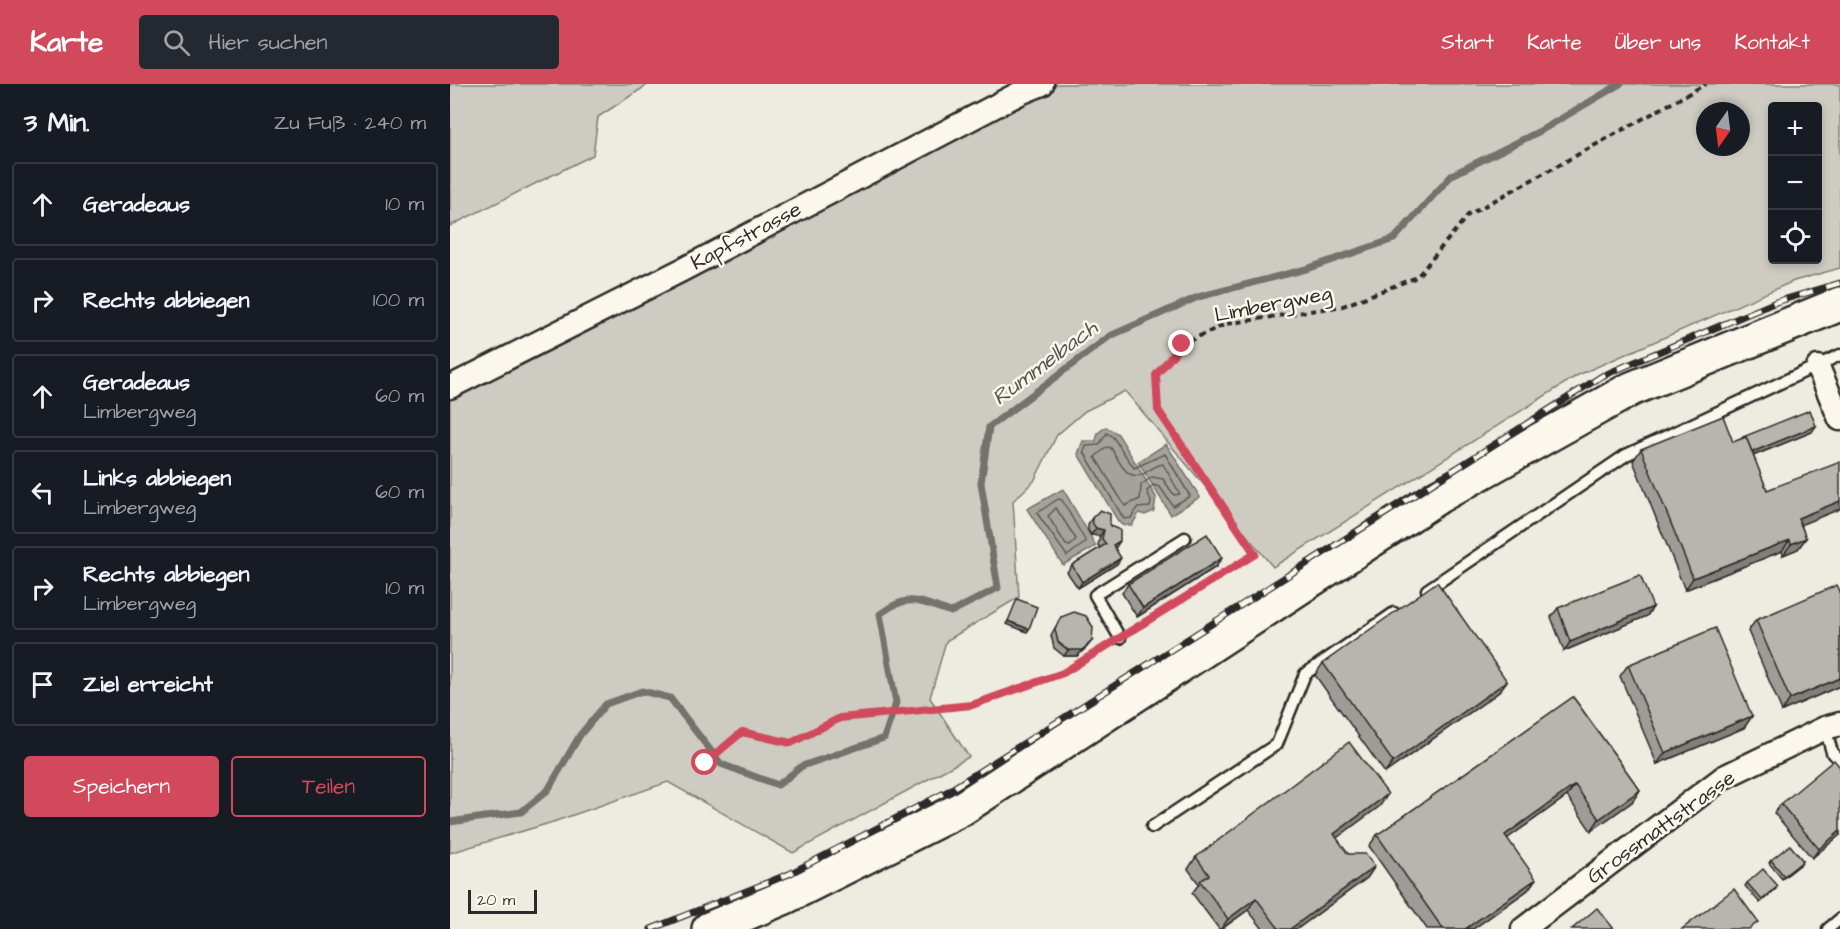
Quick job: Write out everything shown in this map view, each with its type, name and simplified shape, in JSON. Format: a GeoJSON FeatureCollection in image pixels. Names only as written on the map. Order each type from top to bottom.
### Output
{"type":"FeatureCollection","features":[{"type":"Feature","properties":{"kind":"main road"},"geometry":{"type":"LineString","coordinates":[[709,929],[785,897],[961,809],[1439,496],[1611,400],[1748,340],[1840,303]]}},
{"type":"Feature","properties":{"kind":"street","name":"Kapfstrasse"},"geometry":{"type":"LineString","coordinates":[[450,387],[682,270],[1020,93],[1042,84]]}},
{"type":"Feature","properties":{"kind":"street"},"geometry":{"type":"LineString","coordinates":[[1818,367],[1840,419]]}},
{"type":"Feature","properties":{"kind":"street","name":"Grossmattstrasse"},"geometry":{"type":"LineString","coordinates":[[1523,929],[1724,777],[1832,726]]}},
{"type":"Feature","properties":{"kind":"lane"},"geometry":{"type":"LineString","coordinates":[[1422,594],[1626,455],[1840,355]]}},
{"type":"Feature","properties":{"kind":"lane"},"geometry":{"type":"LineString","coordinates":[[1120,638],[1095,595],[1185,538]]}},
{"type":"Feature","properties":{"kind":"lane"},"geometry":{"type":"LineString","coordinates":[[1152,827],[1277,744],[1305,674],[1402,607]]}},
{"type":"Feature","properties":{"kind":"lane"},"geometry":{"type":"LineString","coordinates":[[1832,726],[1832,752],[1840,761]]}},
{"type":"Feature","properties":{"kind":"lane"},"geometry":{"type":"LineString","coordinates":[[1828,929],[1840,919]]}},
{"type":"Feature","properties":{"kind":"path","name":"Limbergweg"},"geometry":{"type":"LineString","coordinates":[[705,763],[742,732],[791,743],[840,718],[972,705],[1063,673],[1255,554],[1158,410],[1156,375],[1182,344],[1226,324],[1343,306],[1417,277],[1468,215],[1706,84]]}},
{"type":"Feature","properties":{"kind":"shaded area"},"geometry":{"type":"Polygon","coordinates":[[[450,84],[649,84],[598,117],[593,155],[450,226],[450,84]]]}},
{"type":"Feature","properties":{"kind":"shaded area"},"geometry":{"type":"Polygon","coordinates":[[[1042,84],[1840,84],[1840,268],[1794,281],[1578,375],[1273,567],[1125,391],[1085,411],[1057,435],[1034,481],[1013,501],[1019,597],[946,641],[930,698],[969,757],[793,853],[668,782],[553,822],[450,853],[450,387],[1042,84]]]}},
{"type":"Feature","properties":{"kind":"water"},"geometry":{"type":"Polygon","coordinates":[[[1106,427],[1118,434],[1156,497],[1154,511],[1145,515],[1139,513],[1132,525],[1122,525],[1118,521],[1078,454],[1083,441],[1096,441],[1098,433],[1106,427]]]}},
{"type":"Feature","properties":{"kind":"water"},"geometry":{"type":"Polygon","coordinates":[[[1166,444],[1200,497],[1171,515],[1138,462],[1166,444]]]}},
{"type":"Feature","properties":{"kind":"water"},"geometry":{"type":"Polygon","coordinates":[[[1063,489],[1096,546],[1063,565],[1027,509],[1063,489]]]}},
{"type":"Feature","properties":{"kind":"building"},"geometry":{"type":"Polygon","coordinates":[[[1810,410],[1816,426],[1752,452],[1746,437],[1743,438],[1743,437],[1810,410]]]}},
{"type":"Feature","properties":{"kind":"building"},"geometry":{"type":"Polygon","coordinates":[[[1723,416],[1733,442],[1746,437],[1767,490],[1840,462],[1840,501],[1798,518],[1806,538],[1791,544],[1790,540],[1693,578],[1641,449],[1723,416]]]}},
{"type":"Feature","properties":{"kind":"building"},"geometry":{"type":"Polygon","coordinates":[[[1100,510],[1110,514],[1110,526],[1120,530],[1120,541],[1113,545],[1121,558],[1082,582],[1072,565],[1106,544],[1102,539],[1104,530],[1096,528],[1093,524],[1092,518],[1100,510]]]}},
{"type":"Feature","properties":{"kind":"building"},"geometry":{"type":"Polygon","coordinates":[[[1207,534],[1222,558],[1143,608],[1128,584],[1207,534]]]}},
{"type":"Feature","properties":{"kind":"building"},"geometry":{"type":"Polygon","coordinates":[[[1640,575],[1653,607],[1570,642],[1558,608],[1640,575]]]}},
{"type":"Feature","properties":{"kind":"building"},"geometry":{"type":"Polygon","coordinates":[[[1437,582],[1507,681],[1393,762],[1323,663],[1437,582]]]}},
{"type":"Feature","properties":{"kind":"building"},"geometry":{"type":"Polygon","coordinates":[[[1837,585],[1840,591],[1840,678],[1790,699],[1756,620],[1837,585]]]}},
{"type":"Feature","properties":{"kind":"building"},"geometry":{"type":"Polygon","coordinates":[[[1017,599],[1037,607],[1029,629],[1008,621],[1017,599]]]}},
{"type":"Feature","properties":{"kind":"building"},"geometry":{"type":"Polygon","coordinates":[[[1074,612],[1086,616],[1093,627],[1092,641],[1082,650],[1068,650],[1058,642],[1055,629],[1061,617],[1074,612]]]}},
{"type":"Feature","properties":{"kind":"building"},"geometry":{"type":"Polygon","coordinates":[[[1715,628],[1752,716],[1665,753],[1628,665],[1715,628]]]}},
{"type":"Feature","properties":{"kind":"building"},"geometry":{"type":"Polygon","coordinates":[[[1573,697],[1640,790],[1599,819],[1575,785],[1505,835],[1536,879],[1465,929],[1443,929],[1377,835],[1573,697]]]}},
{"type":"Feature","properties":{"kind":"building"},"geometry":{"type":"Polygon","coordinates":[[[1349,742],[1388,794],[1334,834],[1348,854],[1366,854],[1375,866],[1290,929],[1279,929],[1256,898],[1228,919],[1200,881],[1209,875],[1196,857],[1349,742]]]}},
{"type":"Feature","properties":{"kind":"building"},"geometry":{"type":"Polygon","coordinates":[[[1834,760],[1840,767],[1840,831],[1819,849],[1781,804],[1834,760]]]}},
{"type":"Feature","properties":{"kind":"building"},"geometry":{"type":"Polygon","coordinates":[[[1790,845],[1803,861],[1784,876],[1771,860],[1790,845]]]}},
{"type":"Feature","properties":{"kind":"building"},"geometry":{"type":"Polygon","coordinates":[[[1763,869],[1778,886],[1762,900],[1747,883],[1763,869]]]}},
{"type":"Feature","properties":{"kind":"building"},"geometry":{"type":"Polygon","coordinates":[[[1734,889],[1758,922],[1749,929],[1682,929],[1734,889]]]}},
{"type":"Feature","properties":{"kind":"building"},"geometry":{"type":"Polygon","coordinates":[[[1597,908],[1614,929],[1572,929],[1597,908]]]}},
{"type":"Feature","properties":{"kind":"waterway","name":"Rummelbach"},"geometry":{"type":"LineString","coordinates":[[450,822],[521,812],[548,790],[580,735],[606,704],[642,691],[670,698],[721,764],[778,785],[802,766],[884,738],[896,703],[880,614],[890,607],[907,601],[922,602],[951,612],[998,588],[981,483],[989,427],[1110,336],[1198,297],[1306,269],[1394,239],[1452,175],[1540,131],[1620,84]]}},
{"type":"Feature","properties":{"kind":"railway"},"geometry":{"type":"LineString","coordinates":[[651,929],[789,874],[950,790],[1602,376],[1776,302],[1840,283]]}},
{"type":"Feature","properties":{"kind":"route"},"geometry":{"type":"LineString","coordinates":[[705,763],[742,732],[791,743],[840,718],[972,705],[1063,673],[1255,554],[1223,510],[1158,410],[1156,375],[1182,344]]}}]}
